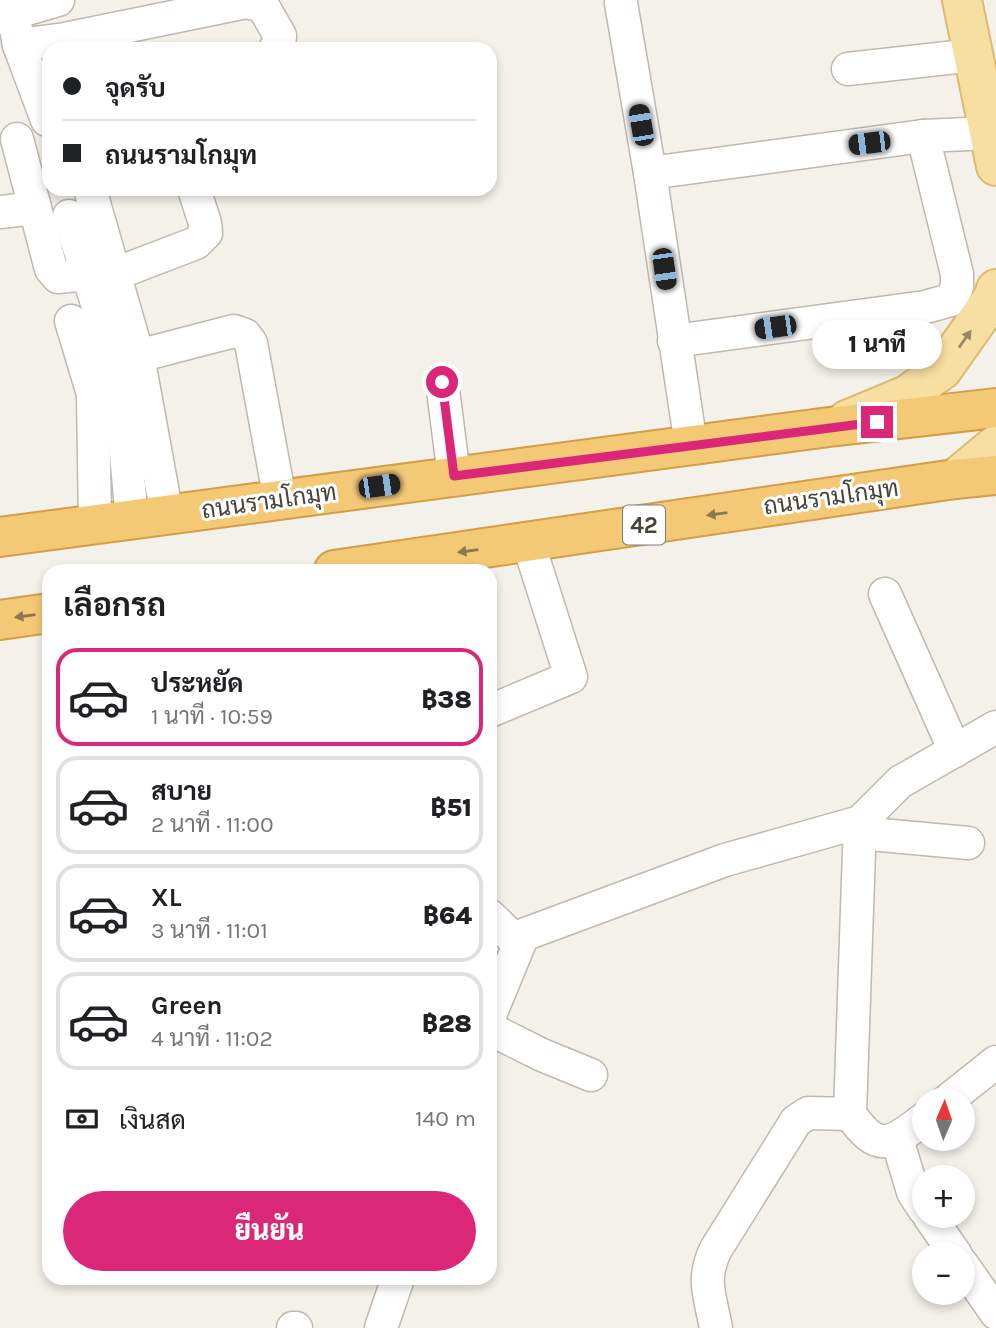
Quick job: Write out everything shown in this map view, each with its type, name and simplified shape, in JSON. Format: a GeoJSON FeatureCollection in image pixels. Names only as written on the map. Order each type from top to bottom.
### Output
{"type":"FeatureCollection","features":[{"type":"Feature","properties":{"kind":"highway","name":"ถนนรามโกมุท"},"geometry":{"type":"LineString","coordinates":[[0,537],[829,427],[996,408]]}},
{"type":"Feature","properties":{"kind":"highway","name":"ถนนรามโกมุท"},"geometry":{"type":"LineString","coordinates":[[376,564],[996,475]]}},
{"type":"Feature","properties":{"kind":"highway"},"geometry":{"type":"LineString","coordinates":[[0,620],[42,613]]}},
{"type":"Feature","properties":{"kind":"main road"},"geometry":{"type":"LineString","coordinates":[[962,0],[993,149]]}},
{"type":"Feature","properties":{"kind":"main road"},"geometry":{"type":"LineString","coordinates":[[829,427],[906,395],[942,370],[993,298],[996,289]]}},
{"type":"Feature","properties":{"kind":"main road"},"geometry":{"type":"LineString","coordinates":[[955,479],[996,445]]}},
{"type":"Feature","properties":{"kind":"street"},"geometry":{"type":"LineString","coordinates":[[42,107],[7,15],[58,0]]}},
{"type":"Feature","properties":{"kind":"street"},"geometry":{"type":"LineString","coordinates":[[86,42],[147,36],[246,2],[263,6],[280,36],[279,42]]}},
{"type":"Feature","properties":{"kind":"street"},"geometry":{"type":"LineString","coordinates":[[621,4],[650,173],[691,445]]}},
{"type":"Feature","properties":{"kind":"street"},"geometry":{"type":"LineString","coordinates":[[19,45],[42,45]]}},
{"type":"Feature","properties":{"kind":"street"},"geometry":{"type":"LineString","coordinates":[[848,69],[974,55]]}},
{"type":"Feature","properties":{"kind":"street"},"geometry":{"type":"LineString","coordinates":[[650,173],[923,136],[993,149]]}},
{"type":"Feature","properties":{"kind":"street"},"geometry":{"type":"LineString","coordinates":[[674,341],[925,307],[951,300],[957,287],[957,274],[923,136]]}},
{"type":"Feature","properties":{"kind":"street"},"geometry":{"type":"LineString","coordinates":[[17,139],[51,269],[58,277],[102,274],[196,243],[206,233],[196,196]]}},
{"type":"Feature","properties":{"kind":"street"},"geometry":{"type":"LineString","coordinates":[[91,196],[102,274],[103,323],[149,517]]}},
{"type":"Feature","properties":{"kind":"street"},"geometry":{"type":"LineString","coordinates":[[0,212],[35,208]]}},
{"type":"Feature","properties":{"kind":"street"},"geometry":{"type":"LineString","coordinates":[[69,216],[102,274],[138,356],[149,517]]}},
{"type":"Feature","properties":{"kind":"street"},"geometry":{"type":"LineString","coordinates":[[71,321],[93,394],[95,524]]}},
{"type":"Feature","properties":{"kind":"street"},"geometry":{"type":"LineString","coordinates":[[138,356],[234,331],[245,335],[251,343],[280,500]]}},
{"type":"Feature","properties":{"kind":"street"},"geometry":{"type":"LineString","coordinates":[[442,382],[454,476]]}},
{"type":"Feature","properties":{"kind":"street"},"geometry":{"type":"LineString","coordinates":[[497,708],[571,677],[528,542]]}},
{"type":"Feature","properties":{"kind":"street"},"geometry":{"type":"LineString","coordinates":[[886,594],[955,751]]}},
{"type":"Feature","properties":{"kind":"street"},"geometry":{"type":"LineString","coordinates":[[912,1128],[897,1139],[885,1142],[865,1135],[849,1114],[860,828],[900,782],[996,727]]}},
{"type":"Feature","properties":{"kind":"street"},"geometry":{"type":"LineString","coordinates":[[497,998],[523,934],[725,860],[860,828],[968,844]]}},
{"type":"Feature","properties":{"kind":"street"},"geometry":{"type":"LineString","coordinates":[[497,923],[519,944]]}},
{"type":"Feature","properties":{"kind":"street"},"geometry":{"type":"LineString","coordinates":[[497,1032],[591,1075]]}},
{"type":"Feature","properties":{"kind":"street"},"geometry":{"type":"LineString","coordinates":[[963,1088],[996,1062]]}},
{"type":"Feature","properties":{"kind":"street"},"geometry":{"type":"LineString","coordinates":[[716,1328],[707,1282],[707,1267],[716,1248],[796,1121],[808,1114],[849,1114]]}},
{"type":"Feature","properties":{"kind":"street"},"geometry":{"type":"LineString","coordinates":[[897,1139],[912,1189]]}},
{"type":"Feature","properties":{"kind":"street"},"geometry":{"type":"LineString","coordinates":[[975,1283],[996,1313]]}},
{"type":"Feature","properties":{"kind":"street"},"geometry":{"type":"LineString","coordinates":[[381,1328],[396,1285]]}},
{"type":"Feature","properties":{"kind":"route"},"geometry":{"type":"LineString","coordinates":[[442,382],[454,476],[877,422]]}}]}
